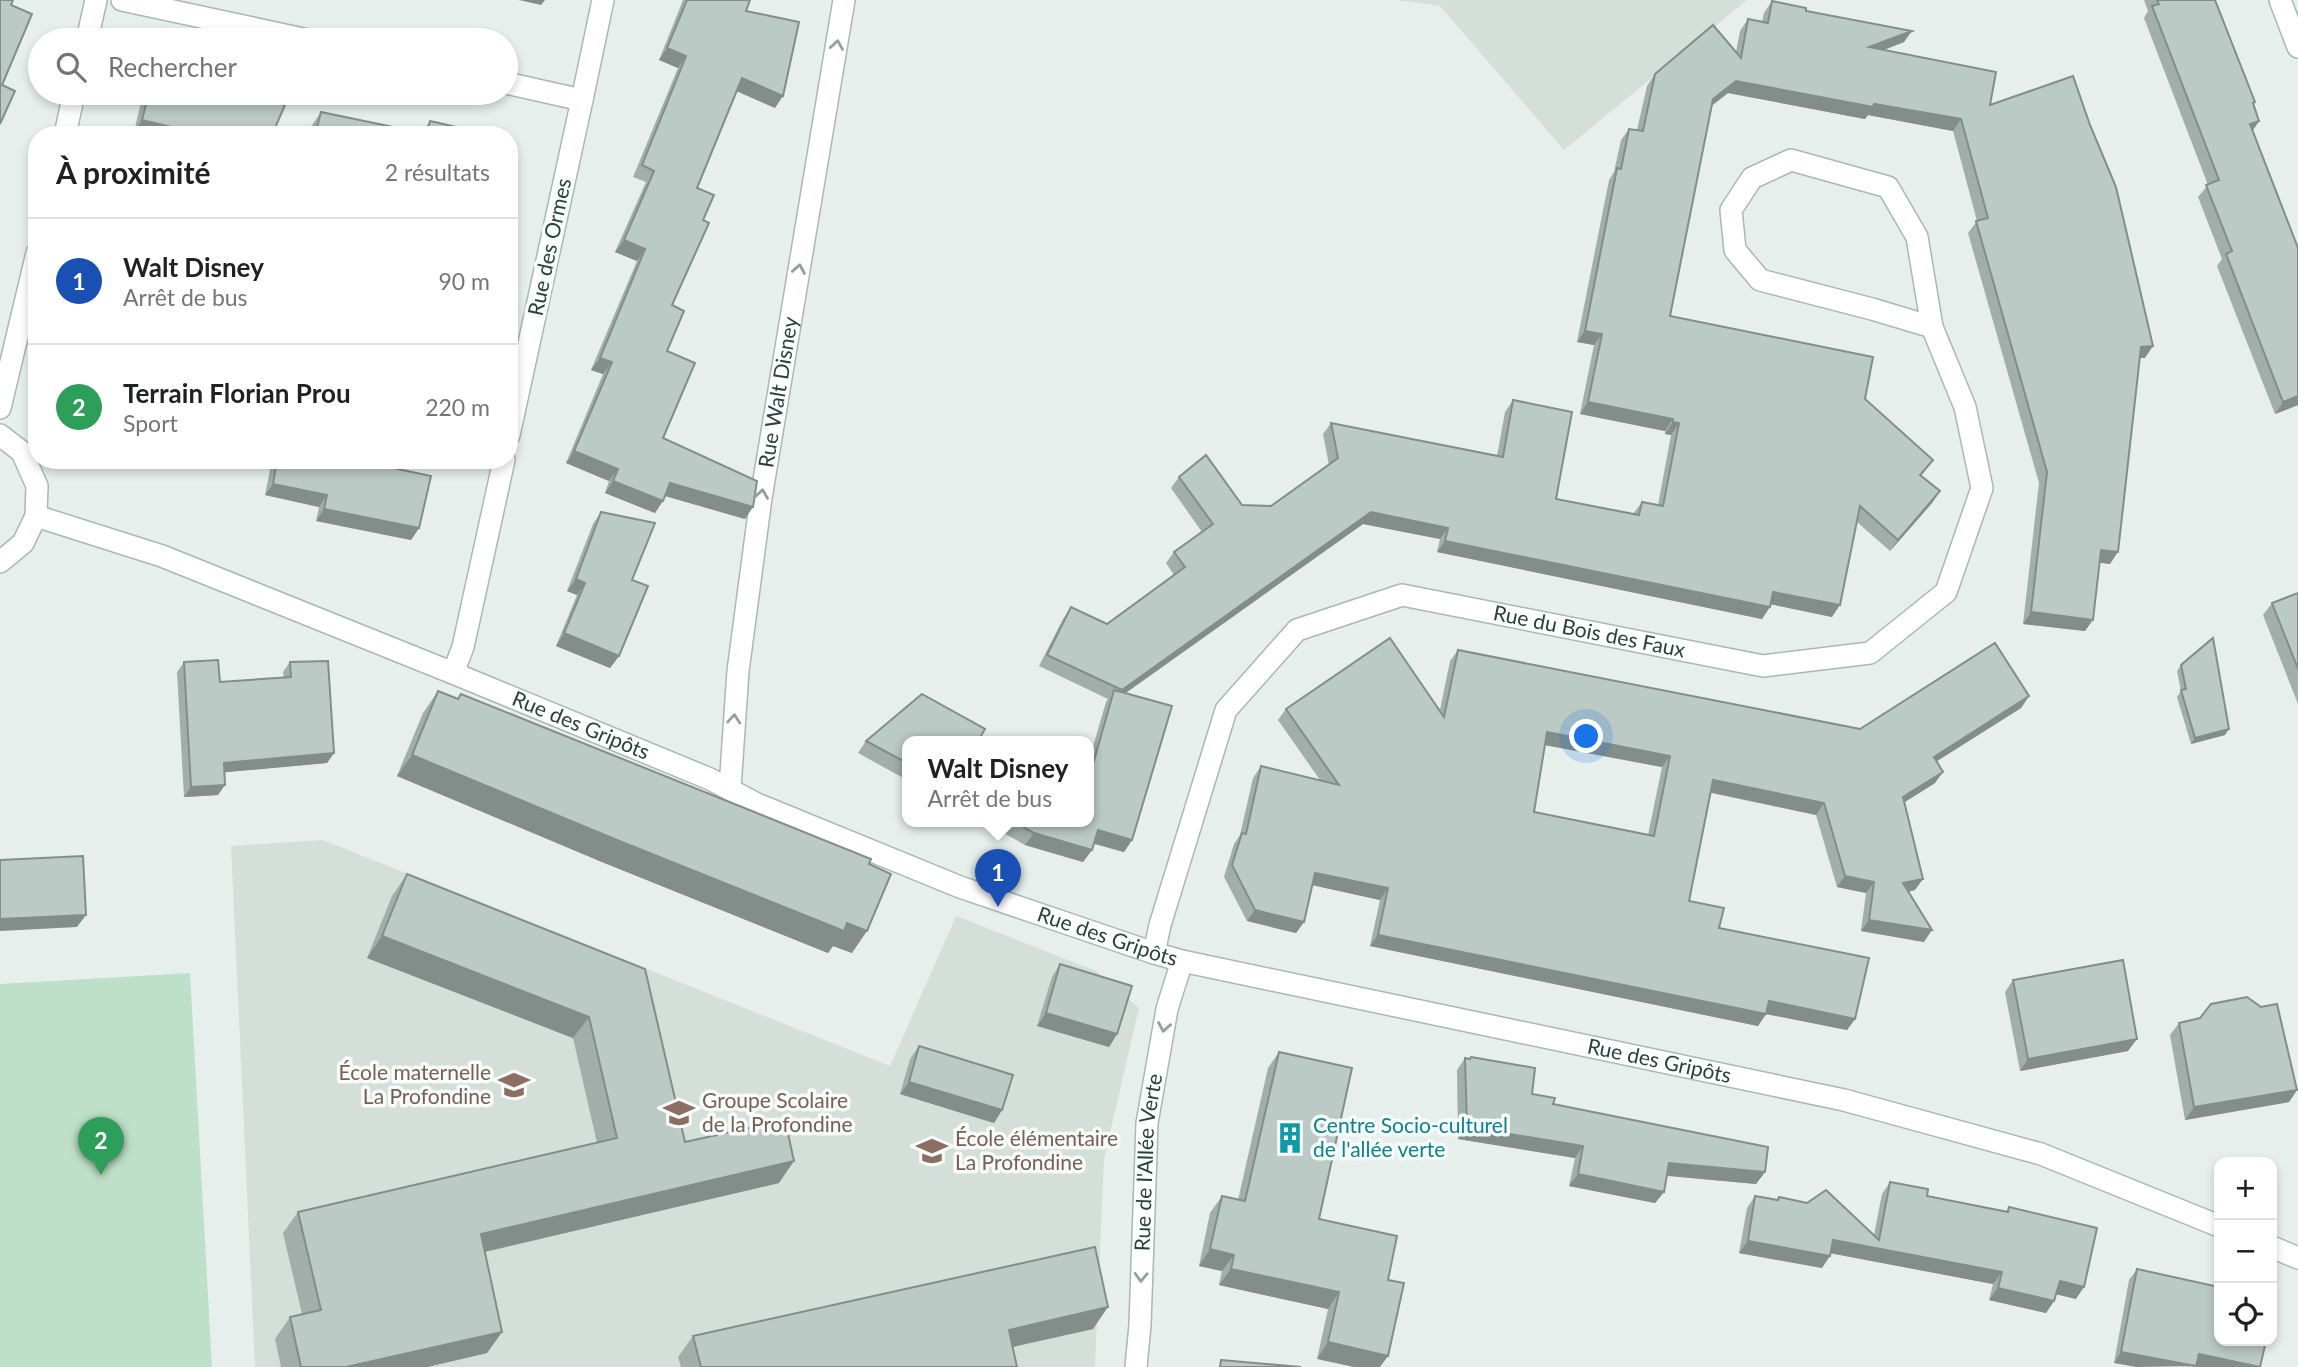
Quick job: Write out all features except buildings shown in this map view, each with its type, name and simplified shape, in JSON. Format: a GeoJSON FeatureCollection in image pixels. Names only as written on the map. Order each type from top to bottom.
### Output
{"type":"FeatureCollection","features":[{"type":"Feature","properties":{"kind":"street"},"geometry":{"type":"LineString","coordinates":[[90,28],[96,0]]}},
{"type":"Feature","properties":{"kind":"street"},"geometry":{"type":"LineString","coordinates":[[122,0],[252,28]]}},
{"type":"Feature","properties":{"kind":"street","name":"Rue des Ormes"},"geometry":{"type":"LineString","coordinates":[[518,394],[603,0]]}},
{"type":"Feature","properties":{"kind":"street","name":"Rue Walt Disney"},"geometry":{"type":"LineString","coordinates":[[730,788],[738,671],[761,498],[844,0]]}},
{"type":"Feature","properties":{"kind":"street"},"geometry":{"type":"LineString","coordinates":[[2280,0],[2298,47]]}},
{"type":"Feature","properties":{"kind":"street"},"geometry":{"type":"LineString","coordinates":[[518,86],[582,100]]}},
{"type":"Feature","properties":{"kind":"street"},"geometry":{"type":"LineString","coordinates":[[67,126],[71,105]]}},
{"type":"Feature","properties":{"kind":"street","name":"Rue du Bois des Faux"},"geometry":{"type":"LineString","coordinates":[[1154,953],[1160,925],[1226,710],[1297,630],[1402,595],[1763,666],[1870,653],[1945,592],[1982,488],[1965,407],[1932,327],[1917,237],[1888,187],[1791,160],[1752,178],[1731,210],[1735,250],[1760,280],[1932,327]]}},
{"type":"Feature","properties":{"kind":"street"},"geometry":{"type":"LineString","coordinates":[[0,408],[28,291]]}},
{"type":"Feature","properties":{"kind":"street"},"geometry":{"type":"LineString","coordinates":[[0,435],[22,452],[28,466]]}},
{"type":"Feature","properties":{"kind":"street"},"geometry":{"type":"LineString","coordinates":[[0,562],[23,543],[36,516],[37,486],[30,469]]}},
{"type":"Feature","properties":{"kind":"street"},"geometry":{"type":"LineString","coordinates":[[453,673],[463,647],[502,469]]}},
{"type":"Feature","properties":{"kind":"street","name":"Rue des Gripôts"},"geometry":{"type":"LineString","coordinates":[[36,516],[162,556],[453,673],[730,788],[757,804],[960,887],[1154,953],[1844,1100],[2041,1153],[2214,1224]]}},
{"type":"Feature","properties":{"kind":"street","name":"Rue de l'Allée Verte"},"geometry":{"type":"LineString","coordinates":[[1136,1367],[1140,1325],[1147,1123],[1167,1009],[1182,961]]}},
{"type":"Feature","properties":{"kind":"street"},"geometry":{"type":"LineString","coordinates":[[2277,1250],[2298,1258]]}},
{"type":"Feature","properties":{"kind":"shaded area"},"geometry":{"type":"Polygon","coordinates":[[[1397,0],[1747,0],[1564,150],[1440,6],[1397,0]]]}},
{"type":"Feature","properties":{"kind":"shaded area","name":"Groupe Scolaire de la Profondine"},"geometry":{"type":"Polygon","coordinates":[[[323,840],[890,1066],[956,916],[1096,971],[1139,1008],[1104,1159],[1095,1367],[255,1367],[231,846],[323,840]]]}},
{"type":"Feature","properties":{"kind":"green space"},"geometry":{"type":"Polygon","coordinates":[[[190,973],[212,1367],[0,1367],[0,984],[190,973]]]}},
{"type":"Feature","properties":{"kind":"place","name":"Walt Disney"},"geometry":{"type":"Point","coordinates":[998,907]}},
{"type":"Feature","properties":{"kind":"place","name":"École maternelle La Profondine"},"geometry":{"type":"Point","coordinates":[514,1085]}},
{"type":"Feature","properties":{"kind":"place","name":"Groupe Scolaire de la Profondine"},"geometry":{"type":"Point","coordinates":[679,1113]}},
{"type":"Feature","properties":{"kind":"place","name":"Centre Socio-culturel de l'allée verte"},"geometry":{"type":"Point","coordinates":[1290,1138]}},
{"type":"Feature","properties":{"kind":"place","name":"École élémentaire La Profondine"},"geometry":{"type":"Point","coordinates":[932,1151]}},
{"type":"Feature","properties":{"kind":"place","name":"Terrain Florian Prou"},"geometry":{"type":"Point","coordinates":[101,1175]}}]}
